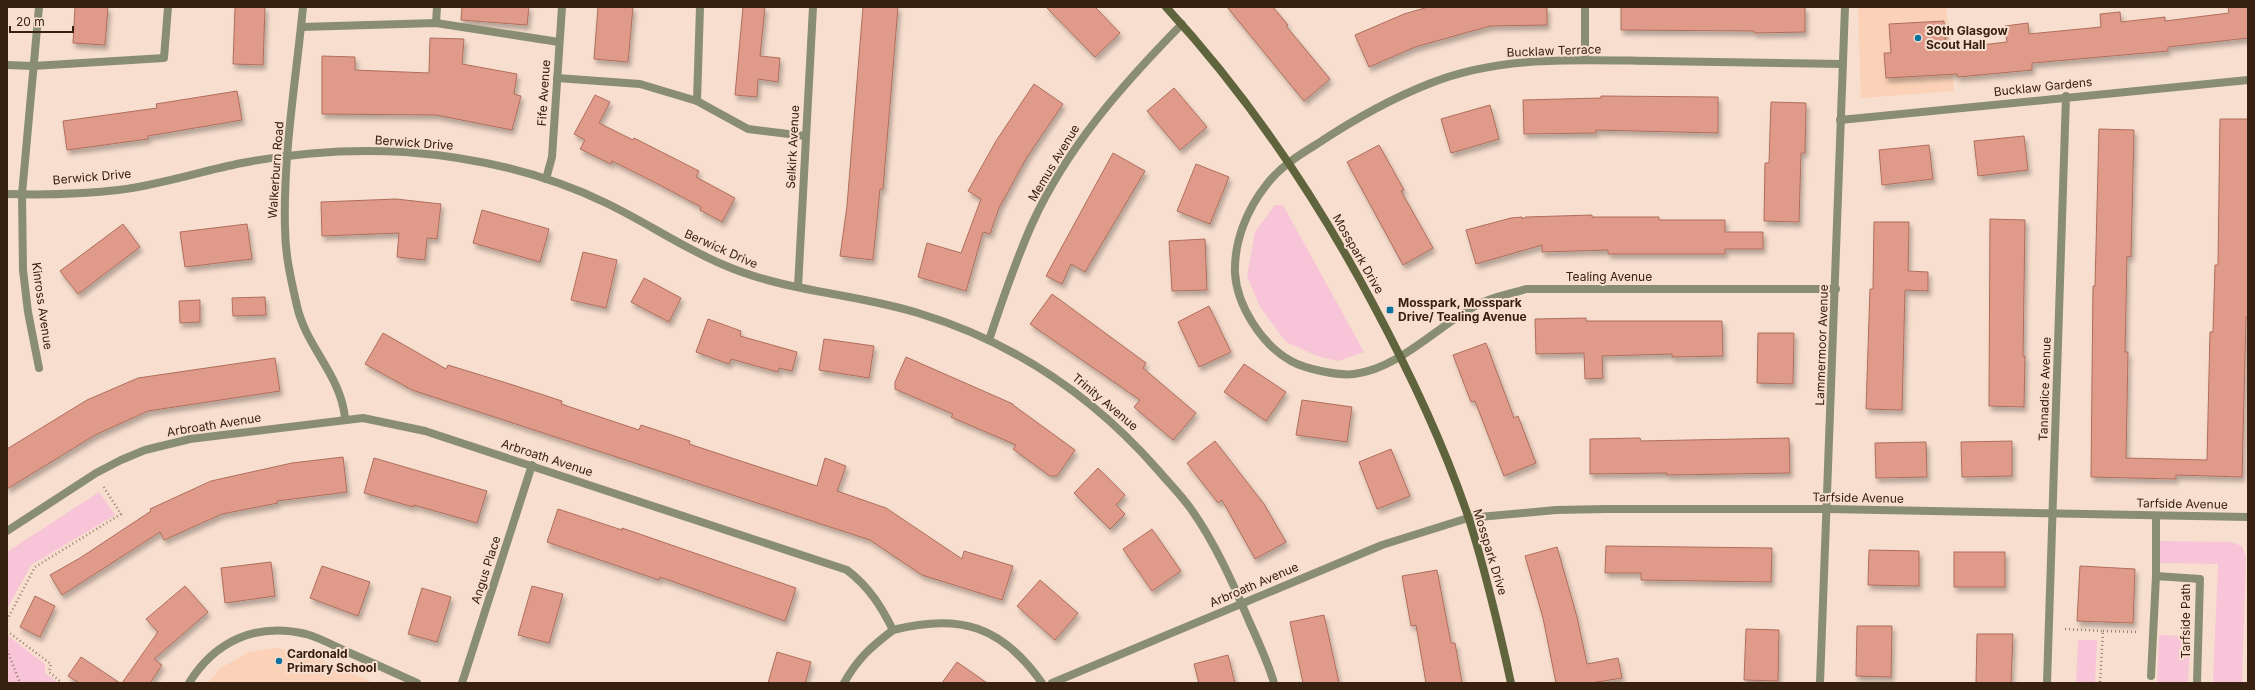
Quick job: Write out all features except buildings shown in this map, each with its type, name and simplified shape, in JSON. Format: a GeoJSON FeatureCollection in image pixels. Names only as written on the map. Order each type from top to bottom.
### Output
{"type":"FeatureCollection","features":[{"type":"Feature","properties":{"kind":"street","name":"Kinross Avenue"},"geometry":{"type":"LineString","coordinates":[[39,7],[22,194],[23,270],[28,312],[39,368]]}},
{"type":"Feature","properties":{"kind":"street"},"geometry":{"type":"LineString","coordinates":[[7,65],[33,66],[164,58],[168,7]]}},
{"type":"Feature","properties":{"kind":"street","name":"Walkerburn Road"},"geometry":{"type":"LineString","coordinates":[[303,7],[285,188],[285,229],[288,260],[297,308],[306,334],[338,388],[344,404],[345,418]]}},
{"type":"Feature","properties":{"kind":"street"},"geometry":{"type":"LineString","coordinates":[[436,24],[437,7]]}},
{"type":"Feature","properties":{"kind":"street","name":"Fife Avenue"},"geometry":{"type":"LineString","coordinates":[[546,179],[552,157],[562,7]]}},
{"type":"Feature","properties":{"kind":"street"},"geometry":{"type":"LineString","coordinates":[[697,101],[700,7]]}},
{"type":"Feature","properties":{"kind":"street","name":"Selkirk Avenue"},"geometry":{"type":"LineString","coordinates":[[798,288],[813,7]]}},
{"type":"Feature","properties":{"kind":"street","name":"Mosspark Drive"},"geometry":{"type":"LineString","coordinates":[[1166,7],[1182,24],[1237,91],[1289,162],[1350,262],[1401,355],[1432,423],[1468,518],[1497,617],[1511,683]]}},
{"type":"Feature","properties":{"kind":"street"},"geometry":{"type":"LineString","coordinates":[[1585,7],[1585,60]]}},
{"type":"Feature","properties":{"kind":"street","name":"Lammermoor Avenue"},"geometry":{"type":"LineString","coordinates":[[1820,683],[1828,509],[1845,7]]}},
{"type":"Feature","properties":{"kind":"street"},"geometry":{"type":"LineString","coordinates":[[301,27],[436,24],[559,42]]}},
{"type":"Feature","properties":{"kind":"street","name":"Memus Avenue"},"geometry":{"type":"LineString","coordinates":[[989,340],[1014,268],[1033,223],[1066,164],[1101,112],[1142,64],[1182,24]]}},
{"type":"Feature","properties":{"kind":"street","name":"Bucklaw Terrace"},"geometry":{"type":"LineString","coordinates":[[1401,355],[1370,371],[1351,374],[1323,371],[1292,362],[1272,346],[1254,325],[1241,302],[1235,274],[1238,244],[1248,212],[1268,182],[1289,162],[1352,121],[1398,96],[1434,81],[1476,69],[1515,62],[1585,60],[1843,64]]}},
{"type":"Feature","properties":{"kind":"street"},"geometry":{"type":"LineString","coordinates":[[557,78],[640,84],[697,101],[748,129],[805,136]]}},
{"type":"Feature","properties":{"kind":"street","name":"Bucklaw Gardens"},"geometry":{"type":"LineString","coordinates":[[1840,120],[2066,96],[2248,80]]}},
{"type":"Feature","properties":{"kind":"street","name":"Tannadice Avenue"},"geometry":{"type":"LineString","coordinates":[[2046,683],[2053,513],[2066,96]]}},
{"type":"Feature","properties":{"kind":"street","name":"Berwick Drive"},"geometry":{"type":"LineString","coordinates":[[7,194],[119,190],[246,162],[288,156],[352,152],[405,152],[470,160],[546,179],[605,202],[685,247],[723,265],[761,279],[798,288]]}},
{"type":"Feature","properties":{"kind":"street","name":"Trinity Avenue"},"geometry":{"type":"LineString","coordinates":[[798,288],[882,302],[961,327],[1048,371],[1091,404],[1131,440],[1190,507],[1218,554],[1242,602],[1274,683]]}},
{"type":"Feature","properties":{"kind":"street","name":"Tealing Avenue"},"geometry":{"type":"LineString","coordinates":[[1401,355],[1477,304],[1526,289],[1836,289]]}},
{"type":"Feature","properties":{"kind":"street","name":"Arbroath Avenue"},"geometry":{"type":"LineString","coordinates":[[7,532],[96,473],[145,450],[190,439],[345,418],[377,420],[425,431],[532,465],[847,570],[862,581],[879,602],[893,630]]}},
{"type":"Feature","properties":{"kind":"street","name":"Angus Place"},"geometry":{"type":"LineString","coordinates":[[462,683],[532,465]]}},
{"type":"Feature","properties":{"kind":"street","name":"Tarfside Avenue"},"geometry":{"type":"LineString","coordinates":[[1468,518],[1556,510],[1828,509],[2248,517]]}},
{"type":"Feature","properties":{"kind":"street"},"geometry":{"type":"LineString","coordinates":[[2151,676],[2156,576],[2156,516]]}},
{"type":"Feature","properties":{"kind":"street","name":"Arbroath Avenue"},"geometry":{"type":"LineString","coordinates":[[1052,683],[1242,602],[1382,545],[1468,518]]}},
{"type":"Feature","properties":{"kind":"street","name":"Tarfside Path"},"geometry":{"type":"LineString","coordinates":[[2156,576],[2200,579],[2197,683]]}},
{"type":"Feature","properties":{"kind":"street"},"geometry":{"type":"LineString","coordinates":[[844,683],[854,665],[868,649],[893,630],[921,623],[946,621],[971,626],[995,636],[1014,651],[1042,683]]}},
{"type":"Feature","properties":{"kind":"street"},"geometry":{"type":"LineString","coordinates":[[189,683],[199,666],[215,652],[235,638],[257,632],[279,630],[307,634],[417,683]]}},
{"type":"Feature","properties":{"kind":"path"},"geometry":{"type":"LineString","coordinates":[[7,620],[35,567],[120,514],[96,473]]}},
{"type":"Feature","properties":{"kind":"path"},"geometry":{"type":"LineString","coordinates":[[2065,623],[2065,631],[2154,632]]}},
{"type":"Feature","properties":{"kind":"path"},"geometry":{"type":"LineString","coordinates":[[7,631],[51,664],[49,672],[62,683]]}},
{"type":"Feature","properties":{"kind":"path"},"geometry":{"type":"LineString","coordinates":[[2100,683],[2103,631]]}},
{"type":"Feature","properties":{"kind":"path"},"geometry":{"type":"LineString","coordinates":[[7,650],[20,683]]}},
{"type":"Feature","properties":{"kind":"shaded area"},"geometry":{"type":"Polygon","coordinates":[[[1858,7],[1946,7],[1954,91],[1861,98],[1858,7]]]}},
{"type":"Feature","properties":{"kind":"shaded area"},"geometry":{"type":"Polygon","coordinates":[[[1275,205],[1283,205],[1364,352],[1338,361],[1317,356],[1286,342],[1260,307],[1247,276],[1255,232],[1275,205]]]}},
{"type":"Feature","properties":{"kind":"shaded area"},"geometry":{"type":"Polygon","coordinates":[[[99,492],[115,515],[31,565],[7,609],[7,552],[99,492]]]}},
{"type":"Feature","properties":{"kind":"shaded area"},"geometry":{"type":"Polygon","coordinates":[[[2160,541],[2231,542],[2242,546],[2246,557],[2242,683],[2213,683],[2218,564],[2159,563],[2160,541]]]}},
{"type":"Feature","properties":{"kind":"shaded area"},"geometry":{"type":"Polygon","coordinates":[[[7,635],[45,664],[45,673],[58,683],[9,683],[7,680],[7,635]]]}},
{"type":"Feature","properties":{"kind":"shaded area"},"geometry":{"type":"Polygon","coordinates":[[[2159,635],[2190,636],[2188,683],[2157,683],[2159,635]]]}},
{"type":"Feature","properties":{"kind":"shaded area"},"geometry":{"type":"Polygon","coordinates":[[[2078,640],[2097,640],[2095,683],[2076,683],[2078,640]]]}},
{"type":"Feature","properties":{"kind":"shaded area","name":"Cardonald Primary School"},"geometry":{"type":"Polygon","coordinates":[[[274,648],[306,653],[374,683],[208,683],[219,669],[249,652],[274,648]]]}},
{"type":"Feature","properties":{"kind":"place","name":"30th Glasgow Scout Hall"},"geometry":{"type":"Point","coordinates":[1918,38]}},
{"type":"Feature","properties":{"kind":"place","name":"Mosspark, Mosspark Drive/ Tealing Avenue"},"geometry":{"type":"Point","coordinates":[1390,310]}},
{"type":"Feature","properties":{"kind":"place","name":"Cardonald Primary School"},"geometry":{"type":"Point","coordinates":[279,661]}}]}
